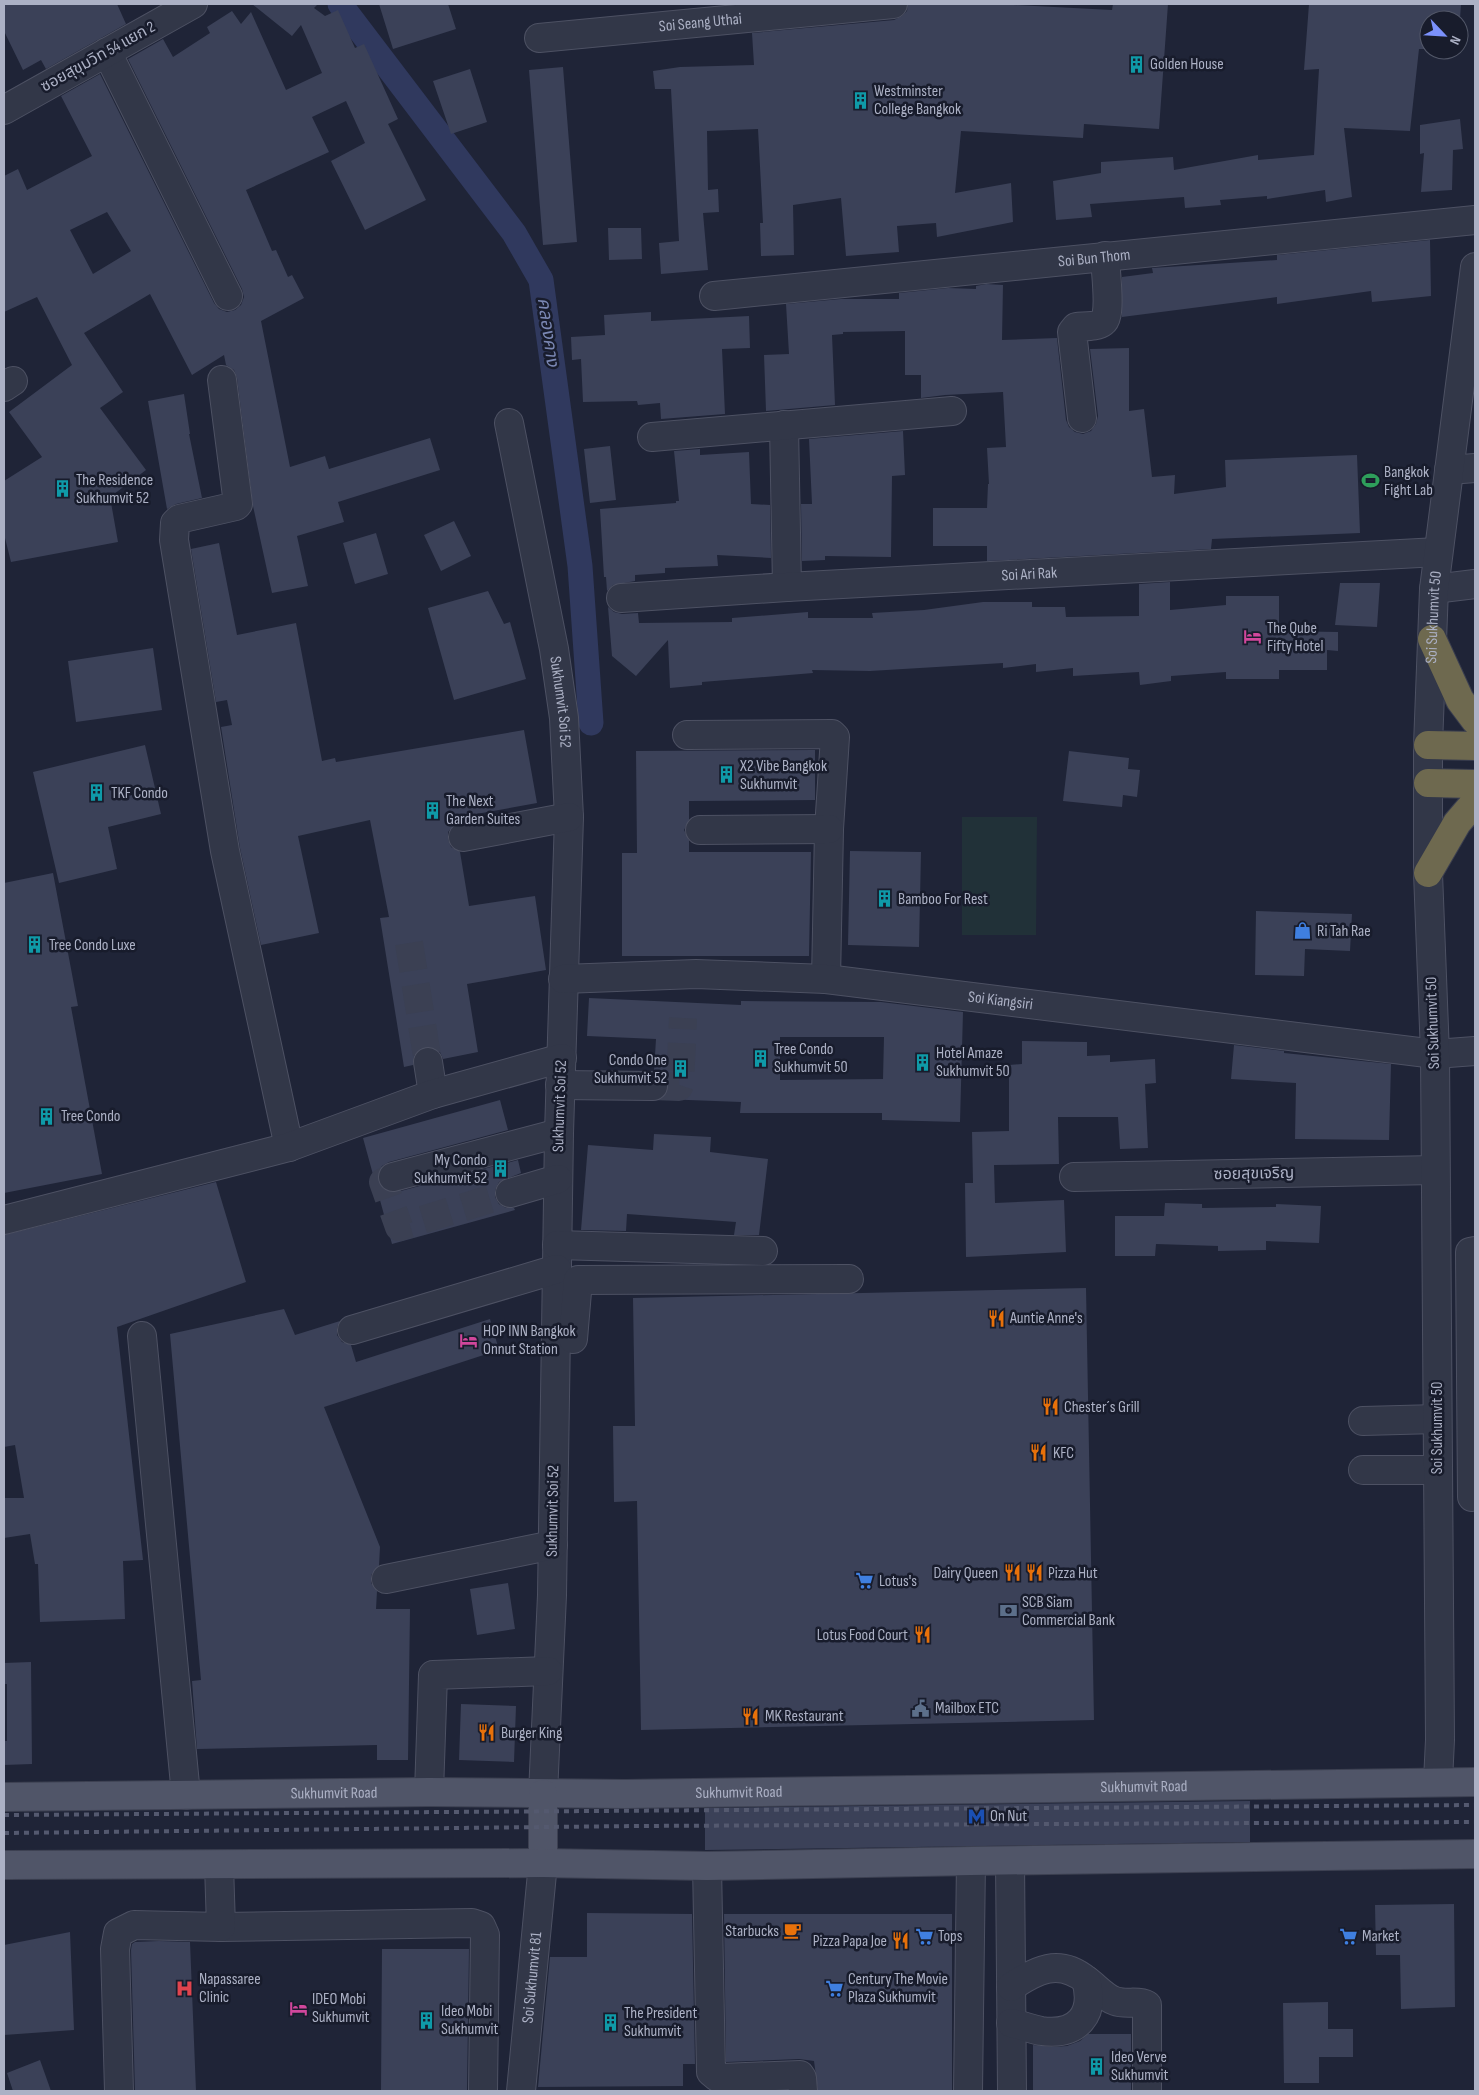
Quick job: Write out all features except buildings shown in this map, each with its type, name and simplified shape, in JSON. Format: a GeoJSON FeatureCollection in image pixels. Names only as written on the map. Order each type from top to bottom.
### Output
{"type":"FeatureCollection","features":[{"type":"Feature","properties":{"kind":"highway"},"geometry":{"type":"LineString","coordinates":[[1432,639],[1440,684],[1460,700],[1475,720]]}},
{"type":"Feature","properties":{"kind":"highway"},"geometry":{"type":"LineString","coordinates":[[1428,733],[1475,746]]}},
{"type":"Feature","properties":{"kind":"highway"},"geometry":{"type":"LineString","coordinates":[[1428,783],[1475,784]]}},
{"type":"Feature","properties":{"kind":"highway"},"geometry":{"type":"LineString","coordinates":[[1428,873],[1457,823],[1475,802]]}},
{"type":"Feature","properties":{"kind":"main road","name":"Sukhumvit Road"},"geometry":{"type":"LineString","coordinates":[[4,1797],[430,1792],[543,1794],[1475,1782]]}},
{"type":"Feature","properties":{"kind":"main road"},"geometry":{"type":"LineString","coordinates":[[543,1794],[543,1863]]}},
{"type":"Feature","properties":{"kind":"main road"},"geometry":{"type":"LineString","coordinates":[[4,1865],[543,1863],[707,1866],[971,1860],[1475,1854]]}},
{"type":"Feature","properties":{"kind":"street","name":"ซอยสุขุมวิท 54 แยก 2"},"geometry":{"type":"LineString","coordinates":[[4,110],[193,4]]}},
{"type":"Feature","properties":{"kind":"street","name":"Soi Seang Uthai"},"geometry":{"type":"LineString","coordinates":[[539,38],[865,5],[893,4]]}},
{"type":"Feature","properties":{"kind":"street"},"geometry":{"type":"LineString","coordinates":[[107,52],[228,296]]}},
{"type":"Feature","properties":{"kind":"street","name":"Soi Bun Thom"},"geometry":{"type":"LineString","coordinates":[[714,296],[1475,220]]}},
{"type":"Feature","properties":{"kind":"street"},"geometry":{"type":"LineString","coordinates":[[1082,418],[1072,332],[1076,327],[1102,324],[1107,318],[1105,256]]}},
{"type":"Feature","properties":{"kind":"street","name":"Soi Sukhumvit 50"},"geometry":{"type":"LineString","coordinates":[[1432,639],[1438,552],[1462,469],[1475,267]]}},
{"type":"Feature","properties":{"kind":"street"},"geometry":{"type":"LineString","coordinates":[[222,380],[238,504],[179,519],[175,523],[174,540],[226,851],[289,1147]]}},
{"type":"Feature","properties":{"kind":"street"},"geometry":{"type":"LineString","coordinates":[[652,437],[952,411]]}},
{"type":"Feature","properties":{"kind":"street","name":"Sukhumvit Soi 52"},"geometry":{"type":"LineString","coordinates":[[509,423],[554,649],[564,718],[569,817],[560,1085],[552,1545],[543,1794]]}},
{"type":"Feature","properties":{"kind":"street"},"geometry":{"type":"LineString","coordinates":[[784,426],[787,587]]}},
{"type":"Feature","properties":{"kind":"street","name":"Soi Ari Rak"},"geometry":{"type":"LineString","coordinates":[[621,598],[787,587],[1438,552]]}},
{"type":"Feature","properties":{"kind":"street"},"geometry":{"type":"LineString","coordinates":[[1434,589],[1475,584]]}},
{"type":"Feature","properties":{"kind":"street","name":"Soi Sukhumvit 50"},"geometry":{"type":"LineString","coordinates":[[1438,1781],[1440,1731],[1435,1054],[1428,873],[1428,733],[1440,684]]}},
{"type":"Feature","properties":{"kind":"street"},"geometry":{"type":"LineString","coordinates":[[687,735],[832,734],[836,738],[829,829],[826,979]]}},
{"type":"Feature","properties":{"kind":"street"},"geometry":{"type":"LineString","coordinates":[[463,837],[569,817]]}},
{"type":"Feature","properties":{"kind":"street"},"geometry":{"type":"LineString","coordinates":[[700,830],[829,829]]}},
{"type":"Feature","properties":{"kind":"street","name":"Soi Kiangsiri"},"geometry":{"type":"LineString","coordinates":[[563,978],[696,974],[826,979],[1435,1054],[1475,1052]]}},
{"type":"Feature","properties":{"kind":"street"},"geometry":{"type":"LineString","coordinates":[[4,1220],[289,1147],[433,1094],[562,1058]]}},
{"type":"Feature","properties":{"kind":"street"},"geometry":{"type":"LineString","coordinates":[[428,1062],[433,1094]]}},
{"type":"Feature","properties":{"kind":"street"},"geometry":{"type":"LineString","coordinates":[[560,1085],[653,1086]]}},
{"type":"Feature","properties":{"kind":"street"},"geometry":{"type":"LineString","coordinates":[[393,1177],[559,1133]]}},
{"type":"Feature","properties":{"kind":"street","name":"ซอยสุขเจริญ"},"geometry":{"type":"LineString","coordinates":[[1074,1177],[1435,1170]]}},
{"type":"Feature","properties":{"kind":"street"},"geometry":{"type":"LineString","coordinates":[[510,1193],[558,1179]]}},
{"type":"Feature","properties":{"kind":"street"},"geometry":{"type":"LineString","coordinates":[[352,1330],[557,1257],[763,1251]]}},
{"type":"Feature","properties":{"kind":"street"},"geometry":{"type":"LineString","coordinates":[[1437,1498],[1474,1497],[1470,1252],[1475,1251]]}},
{"type":"Feature","properties":{"kind":"street"},"geometry":{"type":"LineString","coordinates":[[573,1339],[578,1280],[849,1279]]}},
{"type":"Feature","properties":{"kind":"street"},"geometry":{"type":"LineString","coordinates":[[142,1336],[186,1795]]}},
{"type":"Feature","properties":{"kind":"street"},"geometry":{"type":"LineString","coordinates":[[1362,1421],[1437,1420]]}},
{"type":"Feature","properties":{"kind":"street"},"geometry":{"type":"LineString","coordinates":[[1363,1470],[1438,1470]]}},
{"type":"Feature","properties":{"kind":"street"},"geometry":{"type":"LineString","coordinates":[[386,1579],[552,1545]]}},
{"type":"Feature","properties":{"kind":"street"},"geometry":{"type":"LineString","coordinates":[[430,1792],[434,1675],[548,1671]]}},
{"type":"Feature","properties":{"kind":"street"},"geometry":{"type":"LineString","coordinates":[[968,2091],[971,1860]]}},
{"type":"Feature","properties":{"kind":"street"},"geometry":{"type":"LineString","coordinates":[[1010,1861],[1012,2091]]}},
{"type":"Feature","properties":{"kind":"street","name":"Soi Sukhumvit 81"},"geometry":{"type":"LineString","coordinates":[[521,2091],[543,1863]]}},
{"type":"Feature","properties":{"kind":"street"},"geometry":{"type":"LineString","coordinates":[[219,1865],[221,1927]]}},
{"type":"Feature","properties":{"kind":"street"},"geometry":{"type":"LineString","coordinates":[[707,1866],[711,2072],[717,2077],[722,2078],[800,2076],[802,2078],[803,2091]]}},
{"type":"Feature","properties":{"kind":"street"},"geometry":{"type":"LineString","coordinates":[[119,2091],[115,1949],[118,1933],[134,1925],[221,1927],[472,1923],[480,1926],[485,1935],[483,2091]]}},
{"type":"Feature","properties":{"kind":"street"},"geometry":{"type":"LineString","coordinates":[[1012,1987],[1026,1976],[1050,1969],[1071,1970],[1113,2000],[1122,2003],[1143,2003],[1147,2005],[1147,2091]]}},
{"type":"Feature","properties":{"kind":"street"},"geometry":{"type":"LineString","coordinates":[[1011,2023],[1049,2032],[1077,2025],[1085,2016],[1087,2009],[1088,1988],[1086,1980]]}},
{"type":"Feature","properties":{"kind":"shaded area"},"geometry":{"type":"Polygon","coordinates":[[[962,817],[1037,817],[1036,935],[962,935],[962,817]]]}},
{"type":"Feature","properties":{"kind":"waterway","name":"คลองคาง"},"geometry":{"type":"LineString","coordinates":[[340,4],[514,233],[541,280],[580,566],[591,723]]}},
{"type":"Feature","properties":{"kind":"tunnel"},"geometry":{"type":"LineString","coordinates":[[409,943],[428,1062]]}},
{"type":"Feature","properties":{"kind":"tunnel"},"geometry":{"type":"LineString","coordinates":[[653,1086],[679,1087],[683,1018]]}},
{"type":"Feature","properties":{"kind":"tunnel"},"geometry":{"type":"LineString","coordinates":[[393,1177],[383,1182],[399,1227],[510,1193]]}},
{"type":"Feature","properties":{"kind":"railway"},"geometry":{"type":"LineString","coordinates":[[4,1815],[1475,1805]]}},
{"type":"Feature","properties":{"kind":"railway"},"geometry":{"type":"LineString","coordinates":[[4,1833],[636,1826],[1475,1822]]}},
{"type":"Feature","properties":{"kind":"place","name":"Golden House"},"geometry":{"type":"Point","coordinates":[1136,64]}},
{"type":"Feature","properties":{"kind":"place","name":"Westminster College Bangkok"},"geometry":{"type":"Point","coordinates":[860,100]}},
{"type":"Feature","properties":{"kind":"place","name":"Bangkok Fight Lab"},"geometry":{"type":"Point","coordinates":[1370,481]}},
{"type":"Feature","properties":{"kind":"place","name":"The Residence Sukhumvit 52"},"geometry":{"type":"Point","coordinates":[62,489]}},
{"type":"Feature","properties":{"kind":"place","name":"The Qube Fifty Hotel"},"geometry":{"type":"Point","coordinates":[1253,637]}},
{"type":"Feature","properties":{"kind":"place","name":"X2 Vibe Bangkok Sukhumvit"},"geometry":{"type":"Point","coordinates":[726,775]}},
{"type":"Feature","properties":{"kind":"place","name":"TKF Condo"},"geometry":{"type":"Point","coordinates":[97,793]}},
{"type":"Feature","properties":{"kind":"place","name":"The Next Garden Suites"},"geometry":{"type":"Point","coordinates":[432,810]}},
{"type":"Feature","properties":{"kind":"place","name":"Bamboo For Rest"},"geometry":{"type":"Point","coordinates":[884,899]}},
{"type":"Feature","properties":{"kind":"place","name":"Ri Tah Rae"},"geometry":{"type":"Point","coordinates":[1303,931]}},
{"type":"Feature","properties":{"kind":"place","name":"Tree Condo Luxe"},"geometry":{"type":"Point","coordinates":[35,945]}},
{"type":"Feature","properties":{"kind":"place","name":"Tree Condo Sukhumvit 50"},"geometry":{"type":"Point","coordinates":[760,1058]}},
{"type":"Feature","properties":{"kind":"place","name":"Hotel Amaze Sukhumvit 50"},"geometry":{"type":"Point","coordinates":[922,1062]}},
{"type":"Feature","properties":{"kind":"place","name":"Condo One Sukhumvit 52"},"geometry":{"type":"Point","coordinates":[681,1069]}},
{"type":"Feature","properties":{"kind":"place","name":"Tree Condo"},"geometry":{"type":"Point","coordinates":[47,1116]}},
{"type":"Feature","properties":{"kind":"place","name":"My Condo Sukhumvit 52"},"geometry":{"type":"Point","coordinates":[501,1169]}},
{"type":"Feature","properties":{"kind":"place","name":"Auntie Anne's"},"geometry":{"type":"Point","coordinates":[996,1318]}},
{"type":"Feature","properties":{"kind":"place","name":"HOP INN Bangkok Onnut Station"},"geometry":{"type":"Point","coordinates":[469,1340]}},
{"type":"Feature","properties":{"kind":"place","name":"Chester´s Grill"},"geometry":{"type":"Point","coordinates":[1050,1407]}},
{"type":"Feature","properties":{"kind":"place","name":"KFC"},"geometry":{"type":"Point","coordinates":[1039,1453]}},
{"type":"Feature","properties":{"kind":"place","name":"Dairy Queen"},"geometry":{"type":"Point","coordinates":[1012,1573]}},
{"type":"Feature","properties":{"kind":"place","name":"Pizza Hut"},"geometry":{"type":"Point","coordinates":[1034,1573]}},
{"type":"Feature","properties":{"kind":"place","name":"Lotus's"},"geometry":{"type":"Point","coordinates":[865,1581]}},
{"type":"Feature","properties":{"kind":"place","name":"SCB Siam Commercial Bank"},"geometry":{"type":"Point","coordinates":[1008,1611]}},
{"type":"Feature","properties":{"kind":"place","name":"Lotus Food Court"},"geometry":{"type":"Point","coordinates":[922,1635]}},
{"type":"Feature","properties":{"kind":"place","name":"Mailbox ETC"},"geometry":{"type":"Point","coordinates":[921,1708]}},
{"type":"Feature","properties":{"kind":"place","name":"MK Restaurant"},"geometry":{"type":"Point","coordinates":[751,1716]}},
{"type":"Feature","properties":{"kind":"place","name":"Burger King"},"geometry":{"type":"Point","coordinates":[487,1733]}},
{"type":"Feature","properties":{"kind":"place","name":"On Nut"},"geometry":{"type":"Point","coordinates":[976,1816]}},
{"type":"Feature","properties":{"kind":"place","name":"Starbucks"},"geometry":{"type":"Point","coordinates":[793,1931]}},
{"type":"Feature","properties":{"kind":"place","name":"Tops"},"geometry":{"type":"Point","coordinates":[924,1936]}},
{"type":"Feature","properties":{"kind":"place","name":"Market"},"geometry":{"type":"Point","coordinates":[1348,1936]}},
{"type":"Feature","properties":{"kind":"place","name":"Pizza Papa Joe"},"geometry":{"type":"Point","coordinates":[901,1941]}},
{"type":"Feature","properties":{"kind":"place","name":"Napassaree Clinic"},"geometry":{"type":"Point","coordinates":[185,1988]}},
{"type":"Feature","properties":{"kind":"place","name":"Century The Movie Plaza Sukhumvit"},"geometry":{"type":"Point","coordinates":[834,1988]}},
{"type":"Feature","properties":{"kind":"place","name":"IDEO Mobi Sukhumvit"},"geometry":{"type":"Point","coordinates":[298,2008]}},
{"type":"Feature","properties":{"kind":"place","name":"Ideo Mobi Sukhumvit"},"geometry":{"type":"Point","coordinates":[427,2020]}},
{"type":"Feature","properties":{"kind":"place","name":"The President Sukhumvit"},"geometry":{"type":"Point","coordinates":[610,2022]}},
{"type":"Feature","properties":{"kind":"place","name":"Ideo Verve Sukhumvit"},"geometry":{"type":"Point","coordinates":[1097,2066]}}]}
